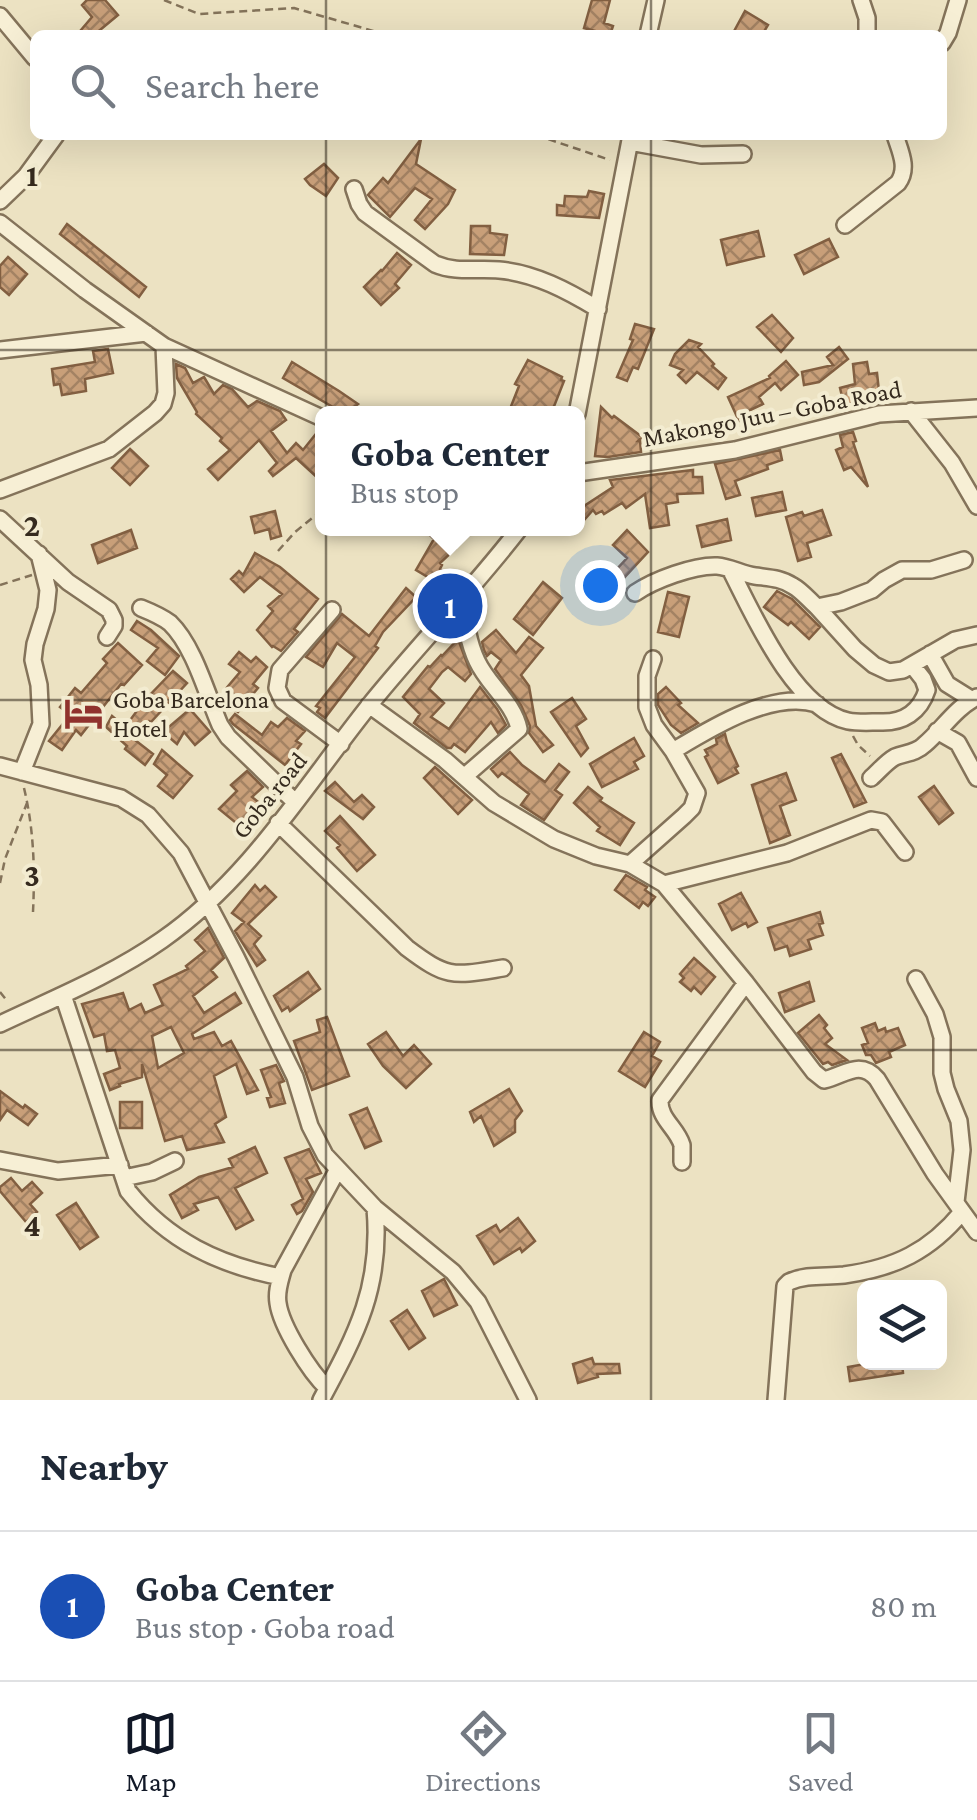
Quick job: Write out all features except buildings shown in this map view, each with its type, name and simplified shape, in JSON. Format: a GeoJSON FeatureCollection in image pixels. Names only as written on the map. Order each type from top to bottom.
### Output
{"type":"FeatureCollection","features":[{"type":"Feature","properties":{"kind":"street"},"geometry":{"type":"LineString","coordinates":[[649,30],[656,0]]}},
{"type":"Feature","properties":{"kind":"street"},"geometry":{"type":"LineString","coordinates":[[861,0],[867,30]]}},
{"type":"Feature","properties":{"kind":"street"},"geometry":{"type":"LineString","coordinates":[[947,36],[958,0]]}},
{"type":"Feature","properties":{"kind":"street"},"geometry":{"type":"LineString","coordinates":[[0,16],[30,52]]}},
{"type":"Feature","properties":{"kind":"street"},"geometry":{"type":"LineString","coordinates":[[0,202],[26,176],[52,140]]}},
{"type":"Feature","properties":{"kind":"street"},"geometry":{"type":"LineString","coordinates":[[580,406],[630,140]]}},
{"type":"Feature","properties":{"kind":"street"},"geometry":{"type":"LineString","coordinates":[[638,140],[700,156],[743,154]]}},
{"type":"Feature","properties":{"kind":"street"},"geometry":{"type":"LineString","coordinates":[[845,226],[904,175],[896,140]]}},
{"type":"Feature","properties":{"kind":"street"},"geometry":{"type":"LineString","coordinates":[[354,189],[358,204],[366,213],[435,264],[466,270],[501,270],[534,278],[574,294],[598,309]]}},
{"type":"Feature","properties":{"kind":"street"},"geometry":{"type":"LineString","coordinates":[[0,224],[164,346],[315,415]]}},
{"type":"Feature","properties":{"kind":"street"},"geometry":{"type":"LineString","coordinates":[[0,350],[146,332]]}},
{"type":"Feature","properties":{"kind":"street"},"geometry":{"type":"LineString","coordinates":[[0,490],[109,448],[155,413],[164,404],[166,394],[164,346]]}},
{"type":"Feature","properties":{"kind":"street","name":"Makongo Juu – Goba Road"},"geometry":{"type":"LineString","coordinates":[[585,472],[736,450],[879,414],[977,408]]}},
{"type":"Feature","properties":{"kind":"street"},"geometry":{"type":"LineString","coordinates":[[911,410],[952,463],[977,506]]}},
{"type":"Feature","properties":{"kind":"street"},"geometry":{"type":"LineString","coordinates":[[0,519],[68,582],[109,610],[114,626],[107,637]]}},
{"type":"Feature","properties":{"kind":"street","name":"Goba road"},"geometry":{"type":"LineString","coordinates":[[0,1024],[118,967],[162,940],[208,904],[248,861],[369,705],[513,536]]}},
{"type":"Feature","properties":{"kind":"street"},"geometry":{"type":"LineString","coordinates":[[22,772],[42,724],[33,660],[48,590],[39,554]]}},
{"type":"Feature","properties":{"kind":"street"},"geometry":{"type":"LineString","coordinates":[[817,607],[872,590],[902,570],[931,570],[964,560]]}},
{"type":"Feature","properties":{"kind":"street"},"geometry":{"type":"LineString","coordinates":[[635,593],[647,584],[710,566],[777,578],[795,586],[855,649],[888,672],[902,670],[955,640],[977,635]]}},
{"type":"Feature","properties":{"kind":"street"},"geometry":{"type":"LineString","coordinates":[[730,569],[784,668],[817,704]]}},
{"type":"Feature","properties":{"kind":"street"},"geometry":{"type":"LineString","coordinates":[[462,599],[476,658],[517,720],[518,729],[464,776]]}},
{"type":"Feature","properties":{"kind":"street"},"geometry":{"type":"LineString","coordinates":[[141,608],[169,623],[182,638],[228,737],[295,802]]}},
{"type":"Feature","properties":{"kind":"street"},"geometry":{"type":"LineString","coordinates":[[332,610],[280,670],[277,688],[284,702],[341,744]]}},
{"type":"Feature","properties":{"kind":"street"},"geometry":{"type":"LineString","coordinates":[[877,772],[899,755],[922,748],[974,698],[946,684],[930,654]]}},
{"type":"Feature","properties":{"kind":"street"},"geometry":{"type":"LineString","coordinates":[[630,864],[684,816],[697,793],[654,726],[647,707],[647,676],[652,659]]}},
{"type":"Feature","properties":{"kind":"street"},"geometry":{"type":"LineString","coordinates":[[673,751],[752,711],[792,700],[817,704],[846,721],[887,722],[908,717],[923,702],[928,690],[912,665]]}},
{"type":"Feature","properties":{"kind":"street"},"geometry":{"type":"LineString","coordinates":[[369,705],[494,803],[554,839],[596,856],[630,864],[664,884],[814,1072],[824,1080],[858,1068],[869,1070],[977,1232]]}},
{"type":"Feature","properties":{"kind":"street"},"geometry":{"type":"LineString","coordinates":[[937,731],[958,744],[977,778]]}},
{"type":"Feature","properties":{"kind":"street"},"geometry":{"type":"LineString","coordinates":[[0,766],[121,798],[136,805],[166,834],[181,853],[295,1077],[310,1126],[324,1155],[375,1208],[453,1272],[478,1302],[528,1400]]}},
{"type":"Feature","properties":{"kind":"street"},"geometry":{"type":"LineString","coordinates":[[664,884],[787,852],[871,820],[882,822],[905,852]]}},
{"type":"Feature","properties":{"kind":"street"},"geometry":{"type":"LineString","coordinates":[[278,823],[426,963],[450,974],[464,975],[503,968]]}},
{"type":"Feature","properties":{"kind":"street"},"geometry":{"type":"LineString","coordinates":[[776,1400],[788,1282],[846,1275],[918,1252],[932,1244],[959,1207],[960,1121],[942,1073],[942,1037],[936,1014],[916,979]]}},
{"type":"Feature","properties":{"kind":"street"},"geometry":{"type":"LineString","coordinates":[[682,1162],[682,1146],[660,1109],[660,1100],[746,982]]}},
{"type":"Feature","properties":{"kind":"street"},"geometry":{"type":"LineString","coordinates":[[63,995],[128,1190],[136,1201],[192,1248],[229,1264],[281,1277]]}},
{"type":"Feature","properties":{"kind":"street"},"geometry":{"type":"LineString","coordinates":[[0,1160],[58,1171],[122,1172],[152,1172],[176,1161]]}},
{"type":"Feature","properties":{"kind":"street"},"geometry":{"type":"LineString","coordinates":[[324,1394],[278,1306],[278,1288],[338,1169]]}},
{"type":"Feature","properties":{"kind":"street"},"geometry":{"type":"LineString","coordinates":[[324,1394],[347,1353],[372,1286],[378,1242],[375,1208]]}},
{"type":"Feature","properties":{"kind":"path"},"geometry":{"type":"LineString","coordinates":[[164,0],[200,14],[294,8],[370,30]]}},
{"type":"Feature","properties":{"kind":"path"},"geometry":{"type":"LineString","coordinates":[[551,140],[626,166]]}},
{"type":"Feature","properties":{"kind":"path"},"geometry":{"type":"LineString","coordinates":[[278,551],[315,516]]}},
{"type":"Feature","properties":{"kind":"path"},"geometry":{"type":"LineString","coordinates":[[0,586],[45,572]]}},
{"type":"Feature","properties":{"kind":"path"},"geometry":{"type":"LineString","coordinates":[[846,721],[877,772]]}},
{"type":"Feature","properties":{"kind":"path"},"geometry":{"type":"LineString","coordinates":[[22,772],[33,832],[33,912]]}},
{"type":"Feature","properties":{"kind":"path"},"geometry":{"type":"LineString","coordinates":[[0,883],[28,802]]}},
{"type":"Feature","properties":{"kind":"place","name":"Goba Center"},"geometry":{"type":"Point","coordinates":[450,606]}},
{"type":"Feature","properties":{"kind":"place","name":"Goba Barcelona Hotel"},"geometry":{"type":"Point","coordinates":[83,713]}}]}
